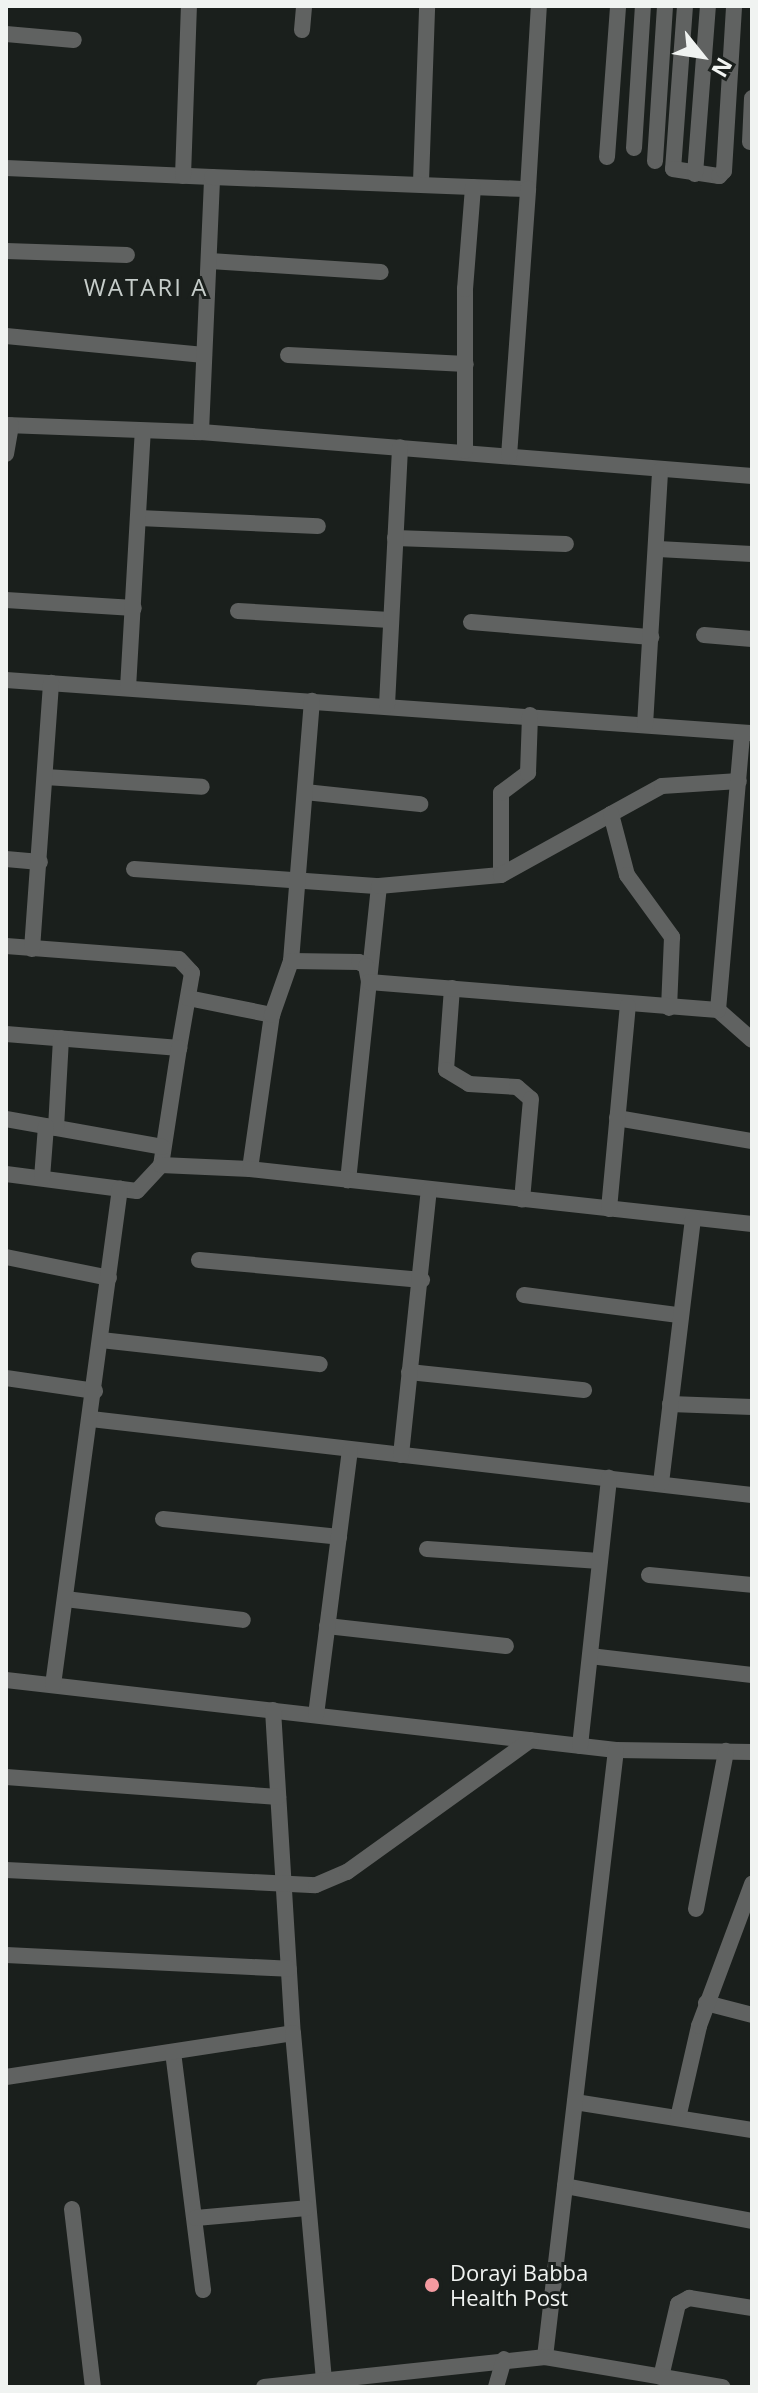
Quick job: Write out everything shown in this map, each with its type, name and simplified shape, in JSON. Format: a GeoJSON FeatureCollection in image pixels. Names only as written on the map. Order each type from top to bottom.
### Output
{"type":"FeatureCollection","features":[{"type":"Feature","properties":{"kind":"street"},"geometry":{"type":"LineString","coordinates":[[183,176],[189,6]]}},
{"type":"Feature","properties":{"kind":"street"},"geometry":{"type":"LineString","coordinates":[[302,30],[304,6]]}},
{"type":"Feature","properties":{"kind":"street"},"geometry":{"type":"LineString","coordinates":[[421,182],[427,6]]}},
{"type":"Feature","properties":{"kind":"street"},"geometry":{"type":"LineString","coordinates":[[509,456],[539,6]]}},
{"type":"Feature","properties":{"kind":"street"},"geometry":{"type":"LineString","coordinates":[[607,157],[618,6]]}},
{"type":"Feature","properties":{"kind":"street"},"geometry":{"type":"LineString","coordinates":[[634,148],[643,6]]}},
{"type":"Feature","properties":{"kind":"street"},"geometry":{"type":"LineString","coordinates":[[655,161],[665,6]]}},
{"type":"Feature","properties":{"kind":"street"},"geometry":{"type":"LineString","coordinates":[[685,6],[673,169],[722,175],[734,6]]}},
{"type":"Feature","properties":{"kind":"street"},"geometry":{"type":"LineString","coordinates":[[695,174],[708,6]]}},
{"type":"Feature","properties":{"kind":"street"},"geometry":{"type":"LineString","coordinates":[[6,34],[74,40]]}},
{"type":"Feature","properties":{"kind":"street"},"geometry":{"type":"LineString","coordinates":[[614,61],[681,64]]}},
{"type":"Feature","properties":{"kind":"street"},"geometry":{"type":"LineString","coordinates":[[724,140],[751,142],[752,98]]}},
{"type":"Feature","properties":{"kind":"street"},"geometry":{"type":"LineString","coordinates":[[6,168],[421,182],[528,189]]}},
{"type":"Feature","properties":{"kind":"street"},"geometry":{"type":"LineString","coordinates":[[201,432],[212,177]]}},
{"type":"Feature","properties":{"kind":"street"},"geometry":{"type":"LineString","coordinates":[[465,451],[465,289],[473,187]]}},
{"type":"Feature","properties":{"kind":"street"},"geometry":{"type":"LineString","coordinates":[[6,251],[127,255]]}},
{"type":"Feature","properties":{"kind":"street"},"geometry":{"type":"LineString","coordinates":[[210,261],[381,272]]}},
{"type":"Feature","properties":{"kind":"street"},"geometry":{"type":"LineString","coordinates":[[6,336],[204,355]]}},
{"type":"Feature","properties":{"kind":"street"},"geometry":{"type":"LineString","coordinates":[[288,355],[466,364]]}},
{"type":"Feature","properties":{"kind":"street"},"geometry":{"type":"LineString","coordinates":[[6,454],[9,425],[201,432],[752,476]]}},
{"type":"Feature","properties":{"kind":"street"},"geometry":{"type":"LineString","coordinates":[[128,688],[143,431]]}},
{"type":"Feature","properties":{"kind":"street"},"geometry":{"type":"LineString","coordinates":[[387,705],[400,447]]}},
{"type":"Feature","properties":{"kind":"street"},"geometry":{"type":"LineString","coordinates":[[645,725],[658,549],[660,470]]}},
{"type":"Feature","properties":{"kind":"street"},"geometry":{"type":"LineString","coordinates":[[139,518],[318,526]]}},
{"type":"Feature","properties":{"kind":"street"},"geometry":{"type":"LineString","coordinates":[[395,538],[566,544]]}},
{"type":"Feature","properties":{"kind":"street"},"geometry":{"type":"LineString","coordinates":[[658,549],[752,554]]}},
{"type":"Feature","properties":{"kind":"street"},"geometry":{"type":"LineString","coordinates":[[6,600],[134,608]]}},
{"type":"Feature","properties":{"kind":"street"},"geometry":{"type":"LineString","coordinates":[[238,611],[390,620]]}},
{"type":"Feature","properties":{"kind":"street"},"geometry":{"type":"LineString","coordinates":[[471,622],[651,637]]}},
{"type":"Feature","properties":{"kind":"street"},"geometry":{"type":"LineString","coordinates":[[704,635],[752,639]]}},
{"type":"Feature","properties":{"kind":"street"},"geometry":{"type":"LineString","coordinates":[[6,680],[530,715],[747,733],[739,781],[745,829],[718,1010]]}},
{"type":"Feature","properties":{"kind":"street"},"geometry":{"type":"LineString","coordinates":[[32,949],[51,683]]}},
{"type":"Feature","properties":{"kind":"street"},"geometry":{"type":"LineString","coordinates":[[250,1169],[272,1015],[291,961],[312,701]]}},
{"type":"Feature","properties":{"kind":"street"},"geometry":{"type":"LineString","coordinates":[[501,875],[501,793],[528,773],[530,715]]}},
{"type":"Feature","properties":{"kind":"street"},"geometry":{"type":"LineString","coordinates":[[45,777],[202,787]]}},
{"type":"Feature","properties":{"kind":"street"},"geometry":{"type":"LineString","coordinates":[[134,869],[379,886],[501,875],[662,786],[739,781]]}},
{"type":"Feature","properties":{"kind":"street"},"geometry":{"type":"LineString","coordinates":[[305,792],[420,804]]}},
{"type":"Feature","properties":{"kind":"street"},"geometry":{"type":"LineString","coordinates":[[611,814],[627,875],[672,937],[669,1008]]}},
{"type":"Feature","properties":{"kind":"street"},"geometry":{"type":"LineString","coordinates":[[6,859],[40,862]]}},
{"type":"Feature","properties":{"kind":"street"},"geometry":{"type":"LineString","coordinates":[[348,1180],[379,886]]}},
{"type":"Feature","properties":{"kind":"street"},"geometry":{"type":"LineString","coordinates":[[6,946],[179,959],[192,973],[161,1165],[137,1191],[6,1174]]}},
{"type":"Feature","properties":{"kind":"street"},"geometry":{"type":"LineString","coordinates":[[291,961],[359,962],[366,966],[369,982]]}},
{"type":"Feature","properties":{"kind":"street"},"geometry":{"type":"LineString","coordinates":[[369,982],[628,1006],[718,1010],[752,1040]]}},
{"type":"Feature","properties":{"kind":"street"},"geometry":{"type":"LineString","coordinates":[[452,988],[446,1070],[469,1084],[517,1087],[531,1099],[522,1200]]}},
{"type":"Feature","properties":{"kind":"street"},"geometry":{"type":"LineString","coordinates":[[188,998],[272,1015]]}},
{"type":"Feature","properties":{"kind":"street"},"geometry":{"type":"LineString","coordinates":[[609,1209],[628,1006]]}},
{"type":"Feature","properties":{"kind":"street"},"geometry":{"type":"LineString","coordinates":[[6,1034],[179,1048]]}},
{"type":"Feature","properties":{"kind":"street"},"geometry":{"type":"LineString","coordinates":[[42,1178],[61,1038]]}},
{"type":"Feature","properties":{"kind":"street"},"geometry":{"type":"LineString","coordinates":[[617,1118],[752,1141]]}},
{"type":"Feature","properties":{"kind":"street"},"geometry":{"type":"LineString","coordinates":[[6,1119],[163,1147]]}},
{"type":"Feature","properties":{"kind":"street"},"geometry":{"type":"LineString","coordinates":[[161,1165],[250,1169],[752,1224]]}},
{"type":"Feature","properties":{"kind":"street"},"geometry":{"type":"LineString","coordinates":[[53,1685],[120,1188]]}},
{"type":"Feature","properties":{"kind":"street"},"geometry":{"type":"LineString","coordinates":[[401,1455],[422,1280],[429,1190]]}},
{"type":"Feature","properties":{"kind":"street"},"geometry":{"type":"LineString","coordinates":[[661,1483],[693,1219]]}},
{"type":"Feature","properties":{"kind":"street"},"geometry":{"type":"LineString","coordinates":[[6,1257],[109,1278]]}},
{"type":"Feature","properties":{"kind":"street"},"geometry":{"type":"LineString","coordinates":[[199,1260],[422,1280]]}},
{"type":"Feature","properties":{"kind":"street"},"geometry":{"type":"LineString","coordinates":[[524,1295],[679,1315]]}},
{"type":"Feature","properties":{"kind":"street"},"geometry":{"type":"LineString","coordinates":[[101,1340],[320,1364]]}},
{"type":"Feature","properties":{"kind":"street"},"geometry":{"type":"LineString","coordinates":[[409,1372],[584,1390]]}},
{"type":"Feature","properties":{"kind":"street"},"geometry":{"type":"LineString","coordinates":[[6,1378],[95,1391]]}},
{"type":"Feature","properties":{"kind":"street"},"geometry":{"type":"LineString","coordinates":[[670,1404],[752,1407]]}},
{"type":"Feature","properties":{"kind":"street"},"geometry":{"type":"LineString","coordinates":[[91,1419],[752,1495]]}},
{"type":"Feature","properties":{"kind":"street"},"geometry":{"type":"LineString","coordinates":[[316,1715],[350,1451]]}},
{"type":"Feature","properties":{"kind":"street"},"geometry":{"type":"LineString","coordinates":[[580,1746],[609,1478]]}},
{"type":"Feature","properties":{"kind":"street"},"geometry":{"type":"LineString","coordinates":[[163,1519],[339,1537]]}},
{"type":"Feature","properties":{"kind":"street"},"geometry":{"type":"LineString","coordinates":[[427,1549],[600,1561]]}},
{"type":"Feature","properties":{"kind":"street"},"geometry":{"type":"LineString","coordinates":[[649,1575],[752,1585]]}},
{"type":"Feature","properties":{"kind":"street"},"geometry":{"type":"LineString","coordinates":[[65,1599],[243,1620]]}},
{"type":"Feature","properties":{"kind":"street"},"geometry":{"type":"LineString","coordinates":[[327,1626],[506,1646]]}},
{"type":"Feature","properties":{"kind":"street"},"geometry":{"type":"LineString","coordinates":[[590,1656],[752,1675]]}},
{"type":"Feature","properties":{"kind":"street"},"geometry":{"type":"LineString","coordinates":[[6,1680],[616,1750],[752,1752]]}},
{"type":"Feature","properties":{"kind":"street"},"geometry":{"type":"LineString","coordinates":[[273,1710],[293,2033],[324,2379]]}},
{"type":"Feature","properties":{"kind":"street"},"geometry":{"type":"LineString","coordinates":[[6,1870],[316,1885],[347,1872],[531,1740]]}},
{"type":"Feature","properties":{"kind":"street"},"geometry":{"type":"LineString","coordinates":[[545,2357],[616,1750]]}},
{"type":"Feature","properties":{"kind":"street"},"geometry":{"type":"LineString","coordinates":[[696,1909],[726,1751]]}},
{"type":"Feature","properties":{"kind":"street"},"geometry":{"type":"LineString","coordinates":[[6,1777],[278,1797]]}},
{"type":"Feature","properties":{"kind":"street"},"geometry":{"type":"LineString","coordinates":[[678,2118],[706,2003],[726,1944],[745,1928],[752,1884]]}},
{"type":"Feature","properties":{"kind":"street"},"geometry":{"type":"LineString","coordinates":[[6,1955],[289,1969]]}},
{"type":"Feature","properties":{"kind":"street"},"geometry":{"type":"LineString","coordinates":[[706,2003],[752,2015]]}},
{"type":"Feature","properties":{"kind":"street"},"geometry":{"type":"LineString","coordinates":[[6,2077],[293,2033]]}},
{"type":"Feature","properties":{"kind":"street"},"geometry":{"type":"LineString","coordinates":[[173,2052],[203,2290]]}},
{"type":"Feature","properties":{"kind":"street"},"geometry":{"type":"LineString","coordinates":[[575,2102],[752,2130]]}},
{"type":"Feature","properties":{"kind":"street"},"geometry":{"type":"LineString","coordinates":[[565,2186],[752,2221]]}},
{"type":"Feature","properties":{"kind":"street"},"geometry":{"type":"LineString","coordinates":[[196,2218],[307,2208]]}},
{"type":"Feature","properties":{"kind":"street"},"geometry":{"type":"LineString","coordinates":[[72,2209],[93,2387]]}},
{"type":"Feature","properties":{"kind":"street"},"geometry":{"type":"LineString","coordinates":[[661,2377],[678,2304],[689,2298],[752,2308]]}},
{"type":"Feature","properties":{"kind":"street"},"geometry":{"type":"LineString","coordinates":[[264,2387],[545,2357],[721,2387]]}},
{"type":"Feature","properties":{"kind":"street"},"geometry":{"type":"LineString","coordinates":[[496,2387],[504,2359]]}},
{"type":"Feature","properties":{"kind":"place","name":"Dorayi Babba Health Post"},"geometry":{"type":"Point","coordinates":[432,2285]}},
{"type":"Feature","properties":{"kind":"district","name":"WATARI A"},"geometry":{"type":"Point","coordinates":[146,287]}}]}
